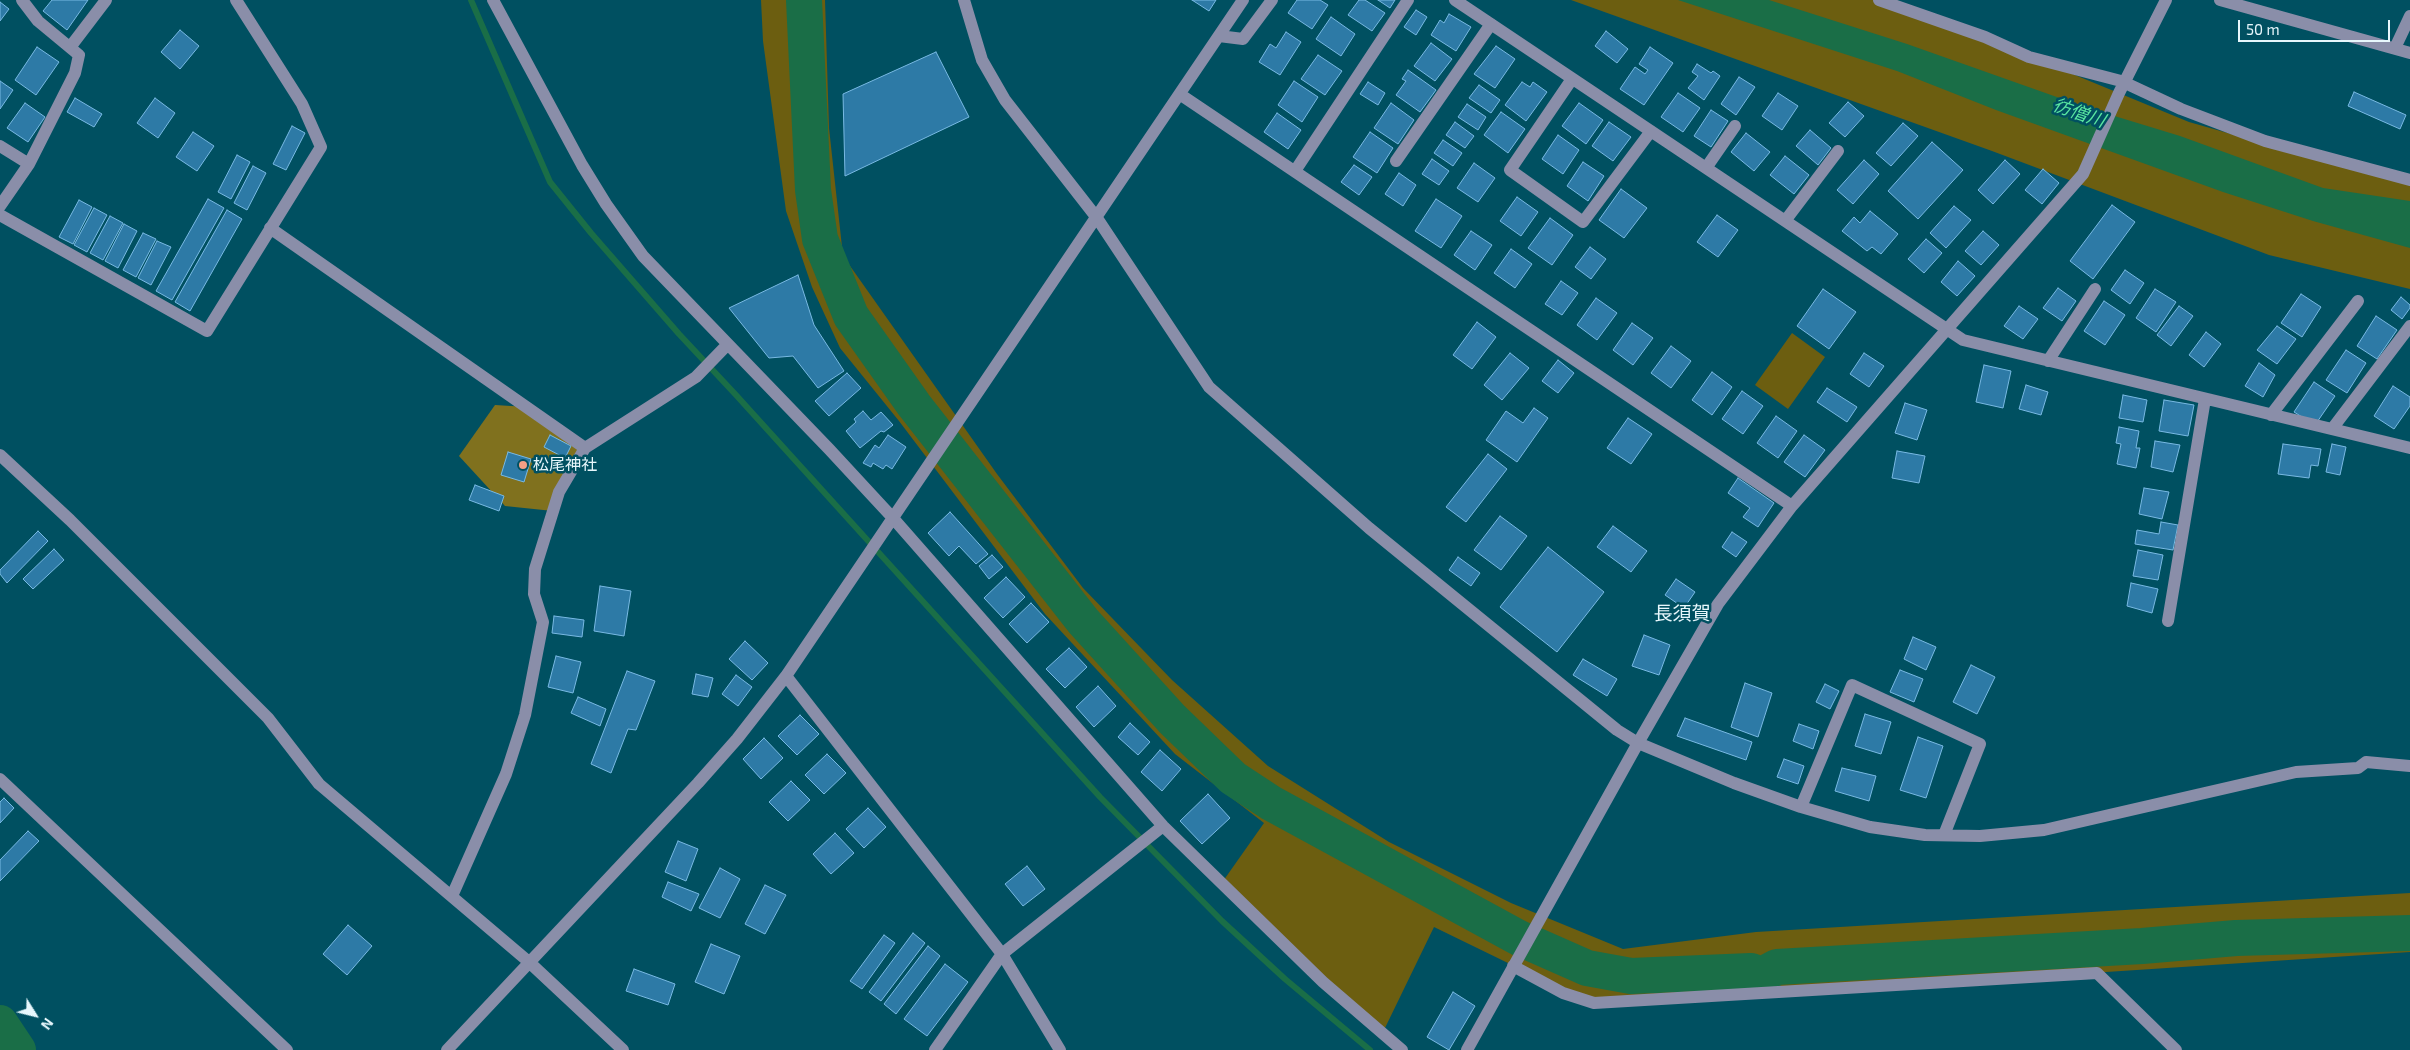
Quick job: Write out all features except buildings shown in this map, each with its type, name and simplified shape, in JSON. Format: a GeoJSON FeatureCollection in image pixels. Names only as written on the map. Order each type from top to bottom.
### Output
{"type":"FeatureCollection","features":[{"type":"Feature","properties":{"kind":"street"},"geometry":{"type":"LineString","coordinates":[[0,206],[29,164],[75,72],[79,55],[38,21],[22,0]]}},
{"type":"Feature","properties":{"kind":"street"},"geometry":{"type":"LineString","coordinates":[[70,46],[106,0]]}},
{"type":"Feature","properties":{"kind":"street"},"geometry":{"type":"LineString","coordinates":[[0,215],[206,331],[321,147],[302,104],[236,0]]}},
{"type":"Feature","properties":{"kind":"street"},"geometry":{"type":"LineString","coordinates":[[493,0],[519,52],[606,204],[643,256],[892,517],[1163,826],[1323,982],[1402,1050]]}},
{"type":"Feature","properties":{"kind":"street"},"geometry":{"type":"LineString","coordinates":[[964,0],[982,60],[1004,100],[1097,218],[1209,387],[1377,534],[1617,730],[1638,743],[1734,783],[1801,806],[1870,827],[1925,835],[1980,836],[2044,830],[2296,772],[2358,768],[2366,762],[2410,766]]}},
{"type":"Feature","properties":{"kind":"street"},"geometry":{"type":"LineString","coordinates":[[447,1050],[698,783],[737,739],[786,676],[1243,0]]}},
{"type":"Feature","properties":{"kind":"street"},"geometry":{"type":"LineString","coordinates":[[1219,36],[1243,39],[1272,0]]}},
{"type":"Feature","properties":{"kind":"street"},"geometry":{"type":"LineString","coordinates":[[1295,172],[1408,0]]}},
{"type":"Feature","properties":{"kind":"street"},"geometry":{"type":"LineString","coordinates":[[1455,0],[1964,340],[2410,448]]}},
{"type":"Feature","properties":{"kind":"street"},"geometry":{"type":"LineString","coordinates":[[1879,0],[1985,37],[2029,57],[2121,81],[2122,88]]}},
{"type":"Feature","properties":{"kind":"street"},"geometry":{"type":"LineString","coordinates":[[1467,1050],[1638,743],[1718,604],[1792,506],[1946,328],[2083,174],[2122,88],[2166,0]]}},
{"type":"Feature","properties":{"kind":"street"},"geometry":{"type":"LineString","coordinates":[[2220,0],[2410,53]]}},
{"type":"Feature","properties":{"kind":"street"},"geometry":{"type":"LineString","coordinates":[[2395,48],[2410,16]]}},
{"type":"Feature","properties":{"kind":"street"},"geometry":{"type":"LineString","coordinates":[[1396,161],[1490,24]]}},
{"type":"Feature","properties":{"kind":"street"},"geometry":{"type":"LineString","coordinates":[[1572,79],[1510,170],[1583,222],[1651,131]]}},
{"type":"Feature","properties":{"kind":"street"},"geometry":{"type":"LineString","coordinates":[[2122,88],[2265,141],[2410,180]]}},
{"type":"Feature","properties":{"kind":"street"},"geometry":{"type":"LineString","coordinates":[[1180,95],[1792,506]]}},
{"type":"Feature","properties":{"kind":"street"},"geometry":{"type":"LineString","coordinates":[[1706,168],[1735,126]]}},
{"type":"Feature","properties":{"kind":"street"},"geometry":{"type":"LineString","coordinates":[[0,146],[29,164]]}},
{"type":"Feature","properties":{"kind":"street"},"geometry":{"type":"LineString","coordinates":[[1785,221],[1838,151]]}},
{"type":"Feature","properties":{"kind":"street"},"geometry":{"type":"LineString","coordinates":[[270,228],[586,448]]}},
{"type":"Feature","properties":{"kind":"street"},"geometry":{"type":"LineString","coordinates":[[2048,361],[2095,289]]}},
{"type":"Feature","properties":{"kind":"street"},"geometry":{"type":"LineString","coordinates":[[2271,415],[2358,301]]}},
{"type":"Feature","properties":{"kind":"street"},"geometry":{"type":"LineString","coordinates":[[2332,429],[2410,326]]}},
{"type":"Feature","properties":{"kind":"street"},"geometry":{"type":"LineString","coordinates":[[452,896],[506,774],[525,714],[543,622],[534,594],[535,569],[559,492],[586,448],[696,377],[728,344]]}},
{"type":"Feature","properties":{"kind":"street"},"geometry":{"type":"LineString","coordinates":[[2168,621],[2205,399]]}},
{"type":"Feature","properties":{"kind":"street"},"geometry":{"type":"LineString","coordinates":[[0,455],[76,526],[268,718],[319,784],[529,962],[623,1050]]}},
{"type":"Feature","properties":{"kind":"street"},"geometry":{"type":"LineString","coordinates":[[786,676],[1002,954],[1060,1050]]}},
{"type":"Feature","properties":{"kind":"street"},"geometry":{"type":"LineString","coordinates":[[1801,806],[1852,685],[1980,744],[1944,835]]}},
{"type":"Feature","properties":{"kind":"street"},"geometry":{"type":"LineString","coordinates":[[0,779],[287,1050]]}},
{"type":"Feature","properties":{"kind":"street"},"geometry":{"type":"LineString","coordinates":[[936,1050],[1002,954],[1163,826]]}},
{"type":"Feature","properties":{"kind":"street"},"geometry":{"type":"LineString","coordinates":[[1513,966],[1563,993],[1594,1003],[1950,984],[2097,973],[2176,1050]]}},
{"type":"Feature","properties":{"kind":"shaded area"},"geometry":{"type":"Polygon","coordinates":[[[761,0],[825,0],[829,128],[843,256],[997,474],[1083,588],[1172,680],[1268,766],[1389,842],[1511,903],[1623,949],[1756,932],[2410,893],[2410,952],[2091,973],[1586,1001],[1434,927],[1384,1030],[1221,884],[1264,823],[1175,754],[1045,614],[899,421],[840,348],[812,287],[786,211],[763,41],[761,0]]]}},
{"type":"Feature","properties":{"kind":"shaded area"},"geometry":{"type":"Polygon","coordinates":[[[1571,0],[1876,0],[1990,40],[2189,122],[2410,185],[2410,289],[2269,255],[1992,151],[1571,0]]]}},
{"type":"Feature","properties":{"kind":"shaded area"},"geometry":{"type":"Polygon","coordinates":[[[1792,333],[1825,357],[1788,409],[1755,385],[1792,333]]]}},
{"type":"Feature","properties":{"kind":"shaded area"},"geometry":{"type":"Polygon","coordinates":[[[495,405],[527,407],[585,448],[553,511],[505,506],[459,456],[495,405]]]}},
{"type":"Feature","properties":{"kind":"water","name":"彷僧川"},"geometry":{"type":"Polygon","coordinates":[[[1678,0],[1769,0],[1907,44],[2085,107],[2180,136],[2323,188],[2410,201],[2410,248],[2313,221],[2223,192],[1996,110],[1897,71],[1678,0]]]}},
{"type":"Feature","properties":{"kind":"waterway"},"geometry":{"type":"LineString","coordinates":[[471,0],[550,182],[591,233],[679,334],[1100,797],[1222,921],[1285,979],[1370,1050]]}},
{"type":"Feature","properties":{"kind":"waterway"},"geometry":{"type":"LineString","coordinates":[[804,0],[813,190],[820,239],[851,316],[914,405],[1083,621],[1172,719],[1233,778],[1271,803],[1519,938],[1587,968],[1631,976],[1751,971],[1762,975],[1777,967],[2142,946],[2236,938],[2410,933]]}},
{"type":"Feature","properties":{"kind":"waterway"},"geometry":{"type":"LineString","coordinates":[[0,1023],[18,1050]]}},
{"type":"Feature","properties":{"kind":"place","name":"松尾神社"},"geometry":{"type":"Point","coordinates":[523,465]}},
{"type":"Feature","properties":{"kind":"district","name":"長須賀"},"geometry":{"type":"Point","coordinates":[1682,614]}}]}
